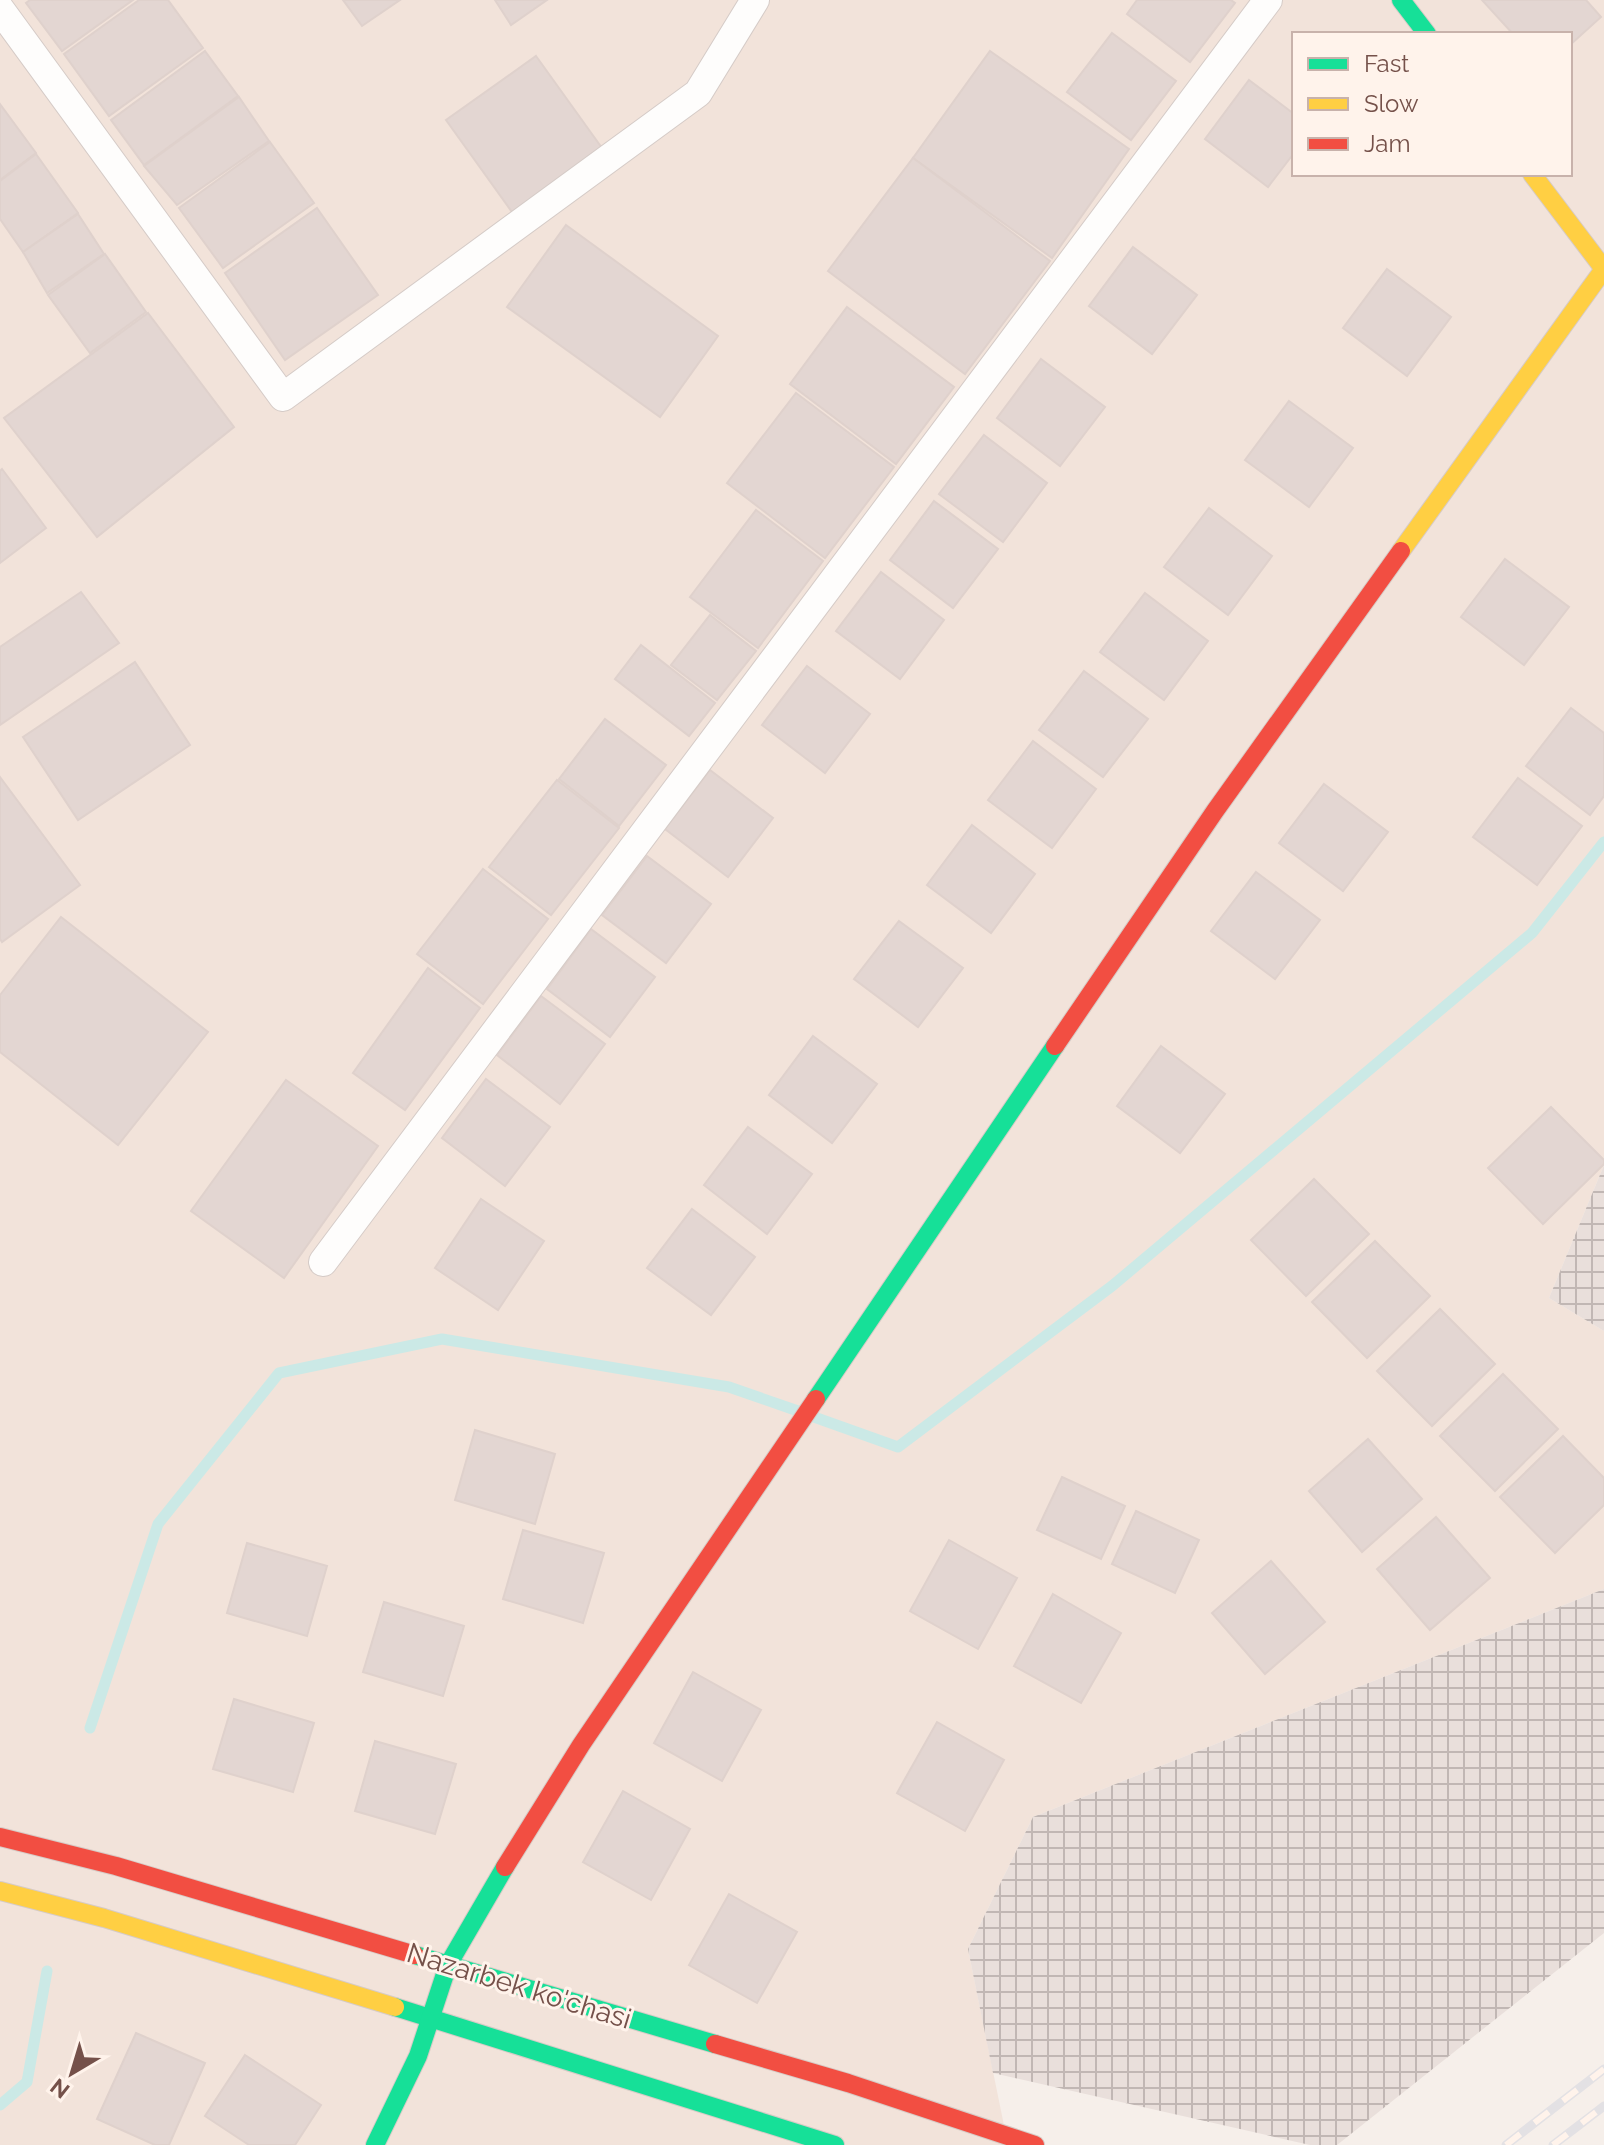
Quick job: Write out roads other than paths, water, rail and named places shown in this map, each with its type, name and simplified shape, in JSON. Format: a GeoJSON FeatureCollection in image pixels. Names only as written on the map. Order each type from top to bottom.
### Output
{"type":"FeatureCollection","features":[{"type":"Feature","properties":{"kind":"main road"},"geometry":{"type":"LineString","coordinates":[[1401,0],[1425,32]]}},
{"type":"Feature","properties":{"kind":"main road"},"geometry":{"type":"LineString","coordinates":[[375,2145],[399,2101],[432,2018],[448,1965],[471,1922],[581,1745],[1215,811],[1604,269],[1534,176]]}},
{"type":"Feature","properties":{"kind":"main road","name":"Nazarbek ko'chasi"},"geometry":{"type":"LineString","coordinates":[[0,1837],[116,1866],[848,2083],[1035,2145]]}},
{"type":"Feature","properties":{"kind":"main road","name":"Nazarbek ko'chasi"},"geometry":{"type":"LineString","coordinates":[[0,1891],[119,1923],[432,2018],[835,2145]]}},
{"type":"Feature","properties":{"kind":"street"},"geometry":{"type":"LineString","coordinates":[[0,9],[283,397],[698,93],[755,0]]}},
{"type":"Feature","properties":{"kind":"street"},"geometry":{"type":"LineString","coordinates":[[323,1262],[1268,0]]}},
{"type":"Feature","properties":{"kind":"waterway"},"geometry":{"type":"LineString","coordinates":[[814,1417],[898,1447],[1112,1286],[1532,933],[1604,842]]}},
{"type":"Feature","properties":{"kind":"waterway"},"geometry":{"type":"LineString","coordinates":[[90,1728],[158,1524],[279,1373],[442,1339],[729,1387],[798,1411]]}},
{"type":"Feature","properties":{"kind":"waterway"},"geometry":{"type":"LineString","coordinates":[[0,2105],[27,2082],[47,1971]]}},
{"type":"Feature","properties":{"kind":"railway"},"geometry":{"type":"LineString","coordinates":[[1506,2145],[1604,2069]]}},
{"type":"Feature","properties":{"kind":"railway"},"geometry":{"type":"LineString","coordinates":[[1553,2145],[1604,2106]]}}]}
